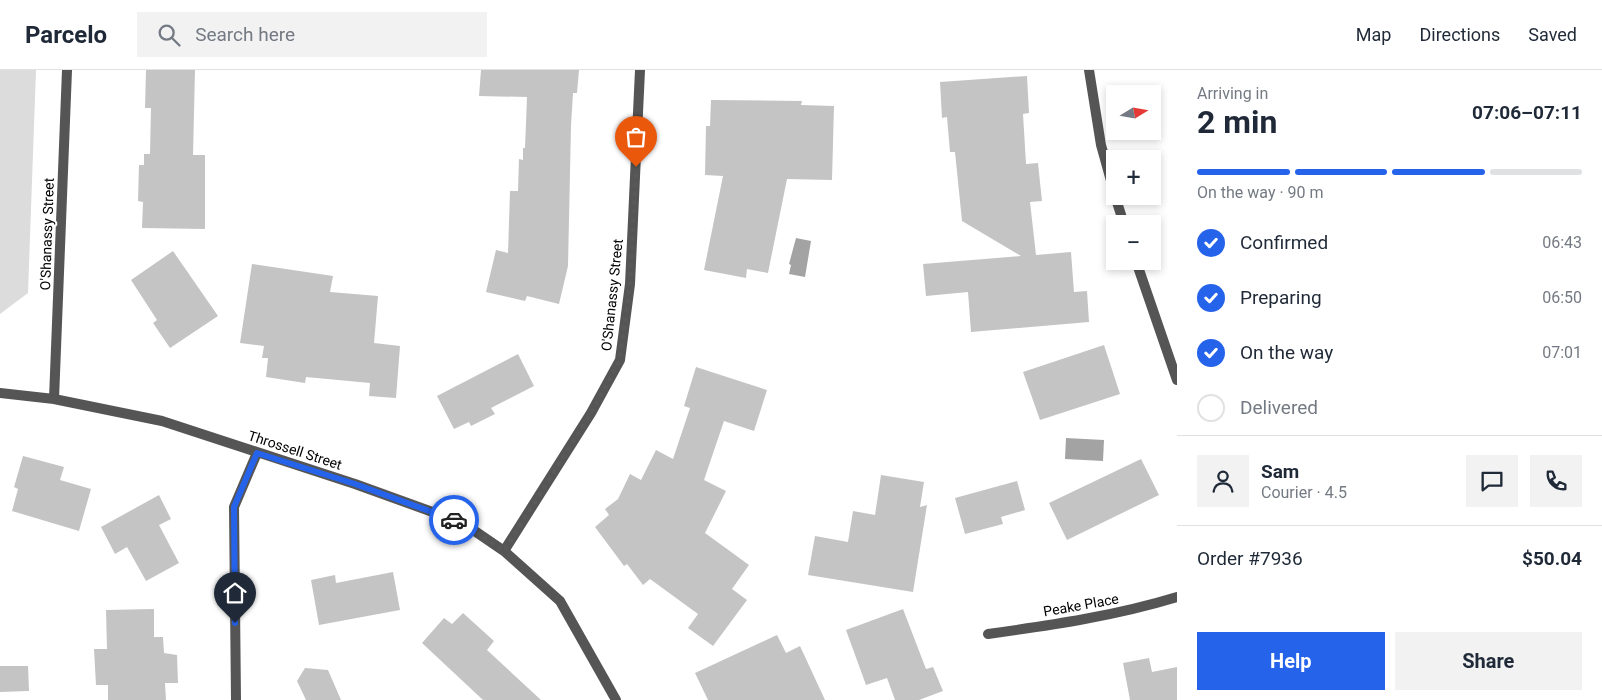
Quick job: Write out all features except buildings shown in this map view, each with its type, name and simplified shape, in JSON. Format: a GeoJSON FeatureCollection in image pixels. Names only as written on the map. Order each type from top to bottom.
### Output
{"type":"FeatureCollection","features":[{"type":"Feature","properties":{"kind":"street","name":"O'Shanassy Street"},"geometry":{"type":"LineString","coordinates":[[54,399],[67,70]]}},
{"type":"Feature","properties":{"kind":"street","name":"O'Shanassy Street"},"geometry":{"type":"LineString","coordinates":[[504,551],[591,413],[620,360],[630,284],[640,70]]}},
{"type":"Feature","properties":{"kind":"street"},"geometry":{"type":"LineString","coordinates":[[1089,70],[1101,145],[1106,163]]}},
{"type":"Feature","properties":{"kind":"street"},"geometry":{"type":"LineString","coordinates":[[1139,270],[1177,380]]}},
{"type":"Feature","properties":{"kind":"street","name":"Throssell Street"},"geometry":{"type":"LineString","coordinates":[[0,393],[54,399],[162,421],[355,484],[463,523],[504,551],[560,601],[616,700]]}},
{"type":"Feature","properties":{"kind":"street"},"geometry":{"type":"LineString","coordinates":[[236,700],[234,507],[257,453]]}},
{"type":"Feature","properties":{"kind":"street","name":"Peake Place"},"geometry":{"type":"LineString","coordinates":[[988,634],[1078,622],[1177,597]]}},
{"type":"Feature","properties":{"kind":"shaded area"},"geometry":{"type":"Polygon","coordinates":[[[0,70],[36,70],[28,293],[0,314],[0,70]]]}},
{"type":"Feature","properties":{"kind":"shaded area"},"geometry":{"type":"Polygon","coordinates":[[[796,238],[811,241],[805,277],[789,274],[791,265],[789,264],[796,238]]]}},
{"type":"Feature","properties":{"kind":"shaded area"},"geometry":{"type":"Polygon","coordinates":[[[1066,438],[1104,440],[1103,461],[1065,459],[1066,438]]]}},
{"type":"Feature","properties":{"kind":"way so far"},"geometry":{"type":"LineString","coordinates":[[454,520],[463,523],[504,551],[591,413],[620,360],[630,284],[636,167]]}},
{"type":"Feature","properties":{"kind":"route"},"geometry":{"type":"LineString","coordinates":[[235,623],[234,507],[257,453],[355,484],[454,520]]}}]}
